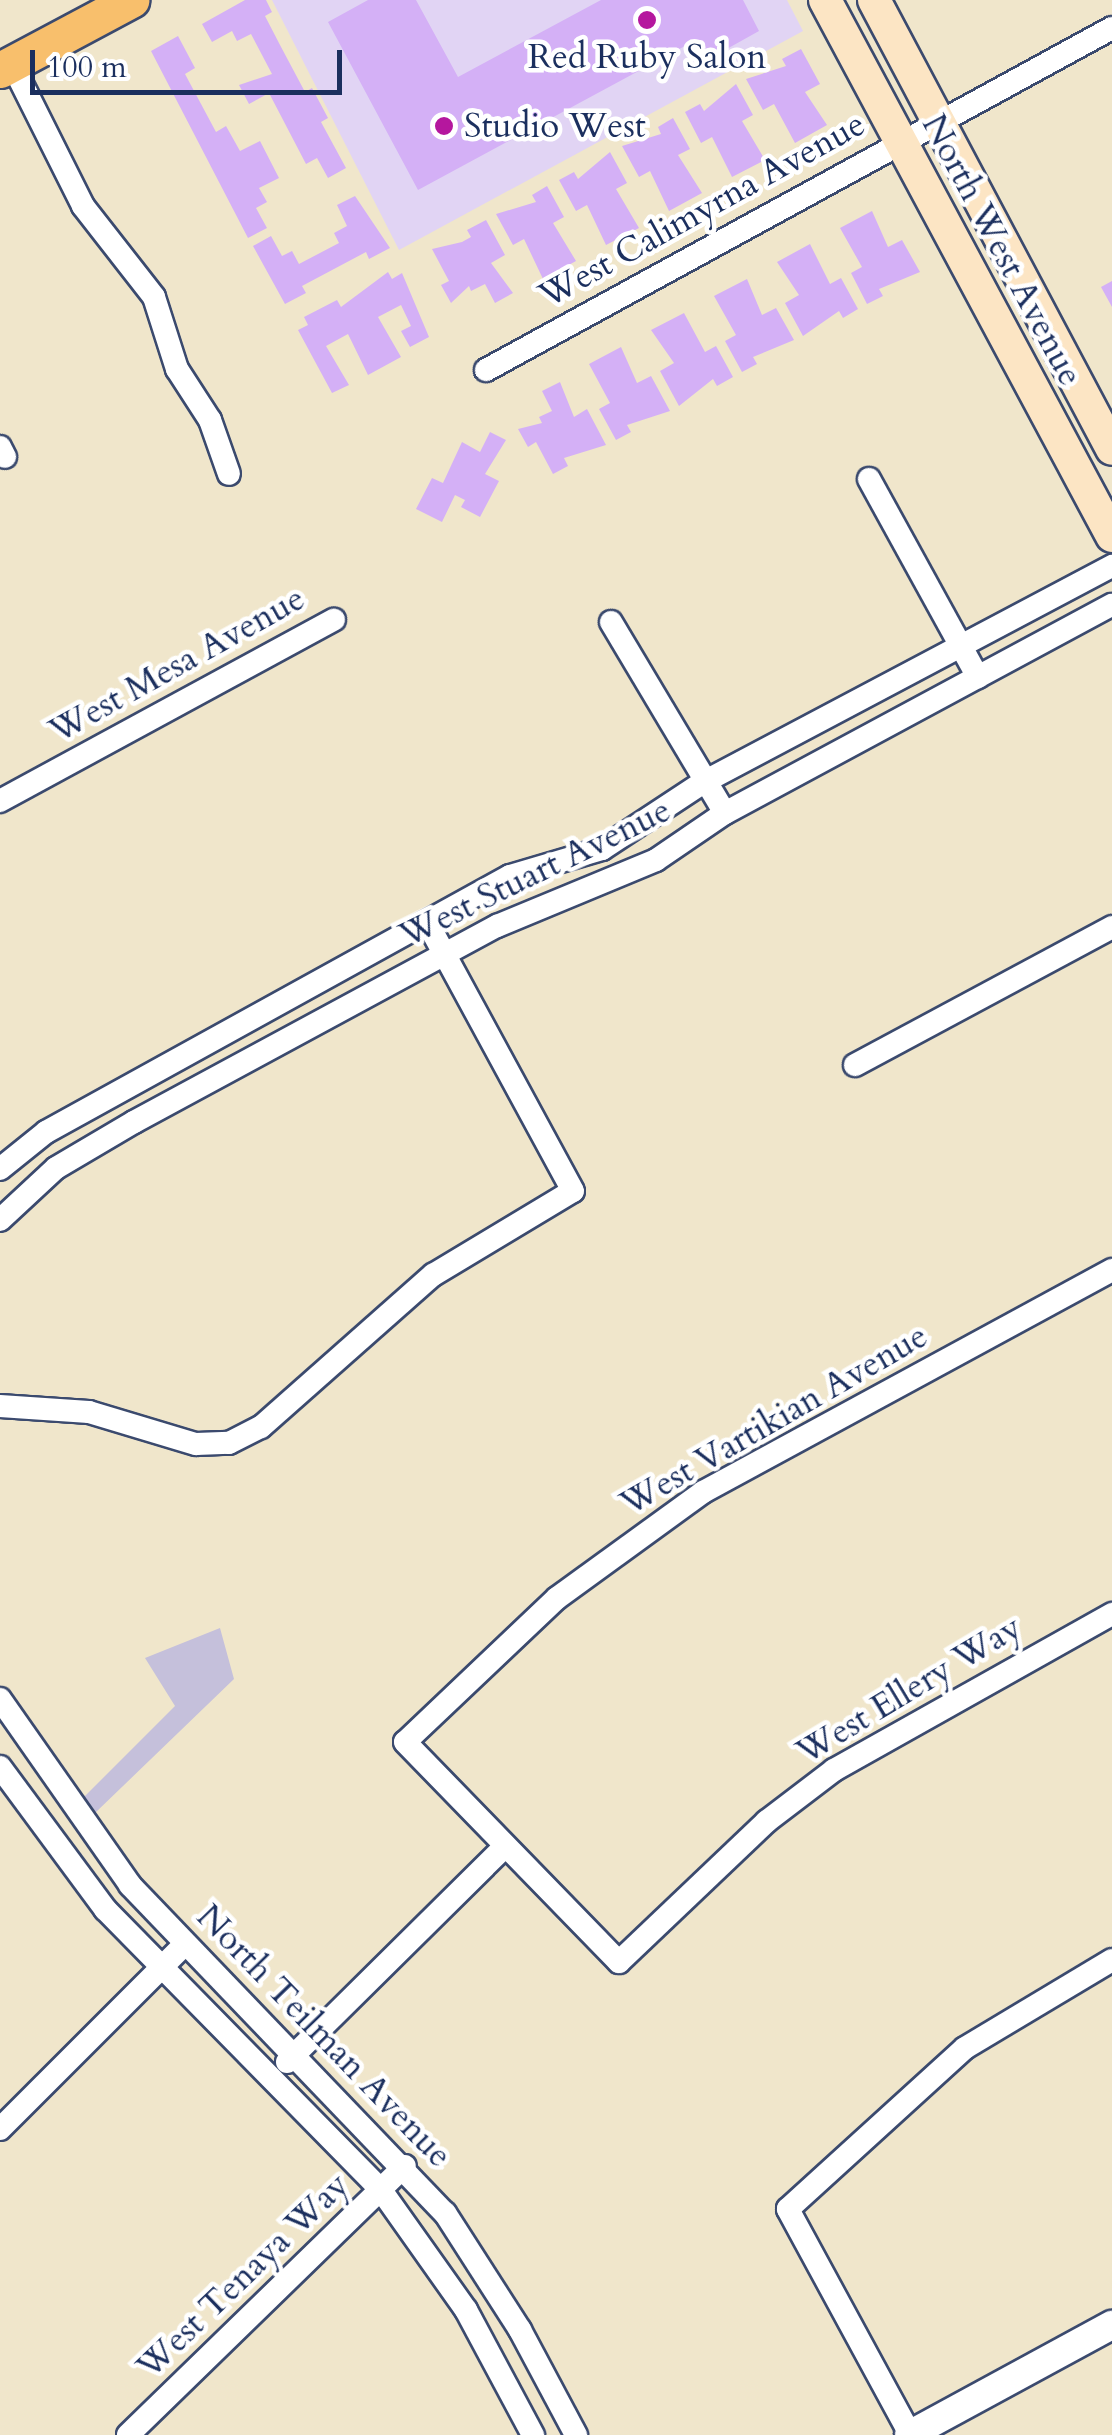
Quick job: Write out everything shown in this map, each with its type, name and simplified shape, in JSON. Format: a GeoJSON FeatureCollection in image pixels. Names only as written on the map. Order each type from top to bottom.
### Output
{"type":"FeatureCollection","features":[{"type":"Feature","properties":{"kind":"main road","name":"North West Avenue"},"geometry":{"type":"LineString","coordinates":[[826,0],[1112,536]]}},
{"type":"Feature","properties":{"kind":"main road","name":"North West Avenue"},"geometry":{"type":"LineString","coordinates":[[874,0],[1111,443]]}},
{"type":"Feature","properties":{"kind":"main road"},"geometry":{"type":"LineString","coordinates":[[6,67],[125,2]]}},
{"type":"Feature","properties":{"kind":"street","name":"West Calimyrna Avenue"},"geometry":{"type":"LineString","coordinates":[[486,370],[1112,28]]}},
{"type":"Feature","properties":{"kind":"street"},"geometry":{"type":"LineString","coordinates":[[6,67],[83,206],[154,297],[176,369],[210,420],[229,474]]}},
{"type":"Feature","properties":{"kind":"street"},"geometry":{"type":"LineString","coordinates":[[869,479],[978,677]]}},
{"type":"Feature","properties":{"kind":"street","name":"West Stuart Avenue"},"geometry":{"type":"LineString","coordinates":[[0,1169],[46,1132],[510,876],[602,850],[702,782],[1112,566]]}},
{"type":"Feature","properties":{"kind":"street","name":"West Stuart Avenue"},"geometry":{"type":"LineString","coordinates":[[2,1215],[56,1168],[103,1140],[544,904],[598,888],[656,860],[725,813],[1112,605]]}},
{"type":"Feature","properties":{"kind":"street","name":"West Mesa Avenue"},"geometry":{"type":"LineString","coordinates":[[0,801],[334,620]]}},
{"type":"Feature","properties":{"kind":"street"},"geometry":{"type":"LineString","coordinates":[[612,622],[702,782],[725,813]]}},
{"type":"Feature","properties":{"kind":"street"},"geometry":{"type":"LineString","coordinates":[[0,1406],[89,1412],[196,1444],[229,1443],[261,1427],[433,1275],[573,1191],[428,924]]}},
{"type":"Feature","properties":{"kind":"street"},"geometry":{"type":"LineString","coordinates":[[855,1066],[1112,927]]}},
{"type":"Feature","properties":{"kind":"street","name":"West Vartikian Avenue"},"geometry":{"type":"LineString","coordinates":[[505,1846],[404,1742],[557,1598],[689,1502],[1112,1270]]}},
{"type":"Feature","properties":{"kind":"street","name":"West Ellery Way"},"geometry":{"type":"LineString","coordinates":[[505,1846],[620,1962],[766,1820],[834,1770],[1112,1614]]}},
{"type":"Feature","properties":{"kind":"street","name":"North Teilman Avenue"},"geometry":{"type":"LineString","coordinates":[[1,1702],[9,1739],[120,1873],[405,2166],[474,2253],[576,2435]]}},
{"type":"Feature","properties":{"kind":"street","name":"North Teilman Avenue"},"geometry":{"type":"LineString","coordinates":[[0,1767],[56,1849],[162,1967],[381,2190],[466,2310],[533,2435]]}},
{"type":"Feature","properties":{"kind":"street"},"geometry":{"type":"LineString","coordinates":[[270,2079],[505,1846]]}},
{"type":"Feature","properties":{"kind":"street"},"geometry":{"type":"LineString","coordinates":[[0,2129],[185,1944]]}},
{"type":"Feature","properties":{"kind":"street"},"geometry":{"type":"LineString","coordinates":[[1112,1960],[965,2048],[788,2208],[910,2435],[1112,2325]]}},
{"type":"Feature","properties":{"kind":"street","name":"West Tenaya Way"},"geometry":{"type":"LineString","coordinates":[[128,2435],[405,2166]]}},
{"type":"Feature","properties":{"kind":"shaded area"},"geometry":{"type":"Polygon","coordinates":[[[272,0],[787,0],[803,31],[399,250],[272,0]]]}},
{"type":"Feature","properties":{"kind":"shaded area"},"geometry":{"type":"Polygon","coordinates":[[[220,1628],[234,1679],[95,1813],[83,1798],[175,1706],[145,1658],[220,1628]]]}},
{"type":"Feature","properties":{"kind":"building"},"geometry":{"type":"Polygon","coordinates":[[[245,0],[266,0],[272,12],[265,16],[280,45],[305,92],[312,88],[328,118],[321,122],[346,168],[328,178],[317,158],[306,164],[269,93],[249,104],[239,85],[272,74],[251,34],[237,41],[232,31],[212,42],[202,24],[245,0]]]}},
{"type":"Feature","properties":{"kind":"building"},"geometry":{"type":"Polygon","coordinates":[[[368,0],[416,0],[458,77],[601,0],[743,0],[759,31],[707,60],[696,40],[418,190],[328,22],[368,0]]]}},
{"type":"Feature","properties":{"kind":"building"},"geometry":{"type":"Polygon","coordinates":[[[178,36],[195,68],[185,74],[216,132],[226,126],[240,151],[260,141],[279,178],[259,188],[267,202],[256,208],[267,228],[248,238],[151,51],[178,36]]]}},
{"type":"Feature","properties":{"kind":"building"},"geometry":{"type":"Polygon","coordinates":[[[801,49],[820,84],[805,92],[827,125],[795,143],[774,104],[763,110],[746,79],[786,66],[782,59],[801,49]]]}},
{"type":"Feature","properties":{"kind":"building"},"geometry":{"type":"Polygon","coordinates":[[[736,84],[753,115],[742,121],[765,160],[732,177],[712,137],[701,143],[685,112],[700,104],[704,111],[736,84]]]}},
{"type":"Feature","properties":{"kind":"building"},"geometry":{"type":"Polygon","coordinates":[[[673,118],[690,149],[678,155],[702,193],[669,211],[650,171],[639,177],[622,146],[661,134],[658,127],[673,118]]]}},
{"type":"Feature","properties":{"kind":"building"},"geometry":{"type":"Polygon","coordinates":[[[610,152],[627,183],[616,189],[639,228],[606,245],[587,205],[576,211],[559,180],[574,172],[578,179],[610,152]]]}},
{"type":"Feature","properties":{"kind":"building"},"geometry":{"type":"Polygon","coordinates":[[[547,186],[564,217],[553,223],[576,261],[543,279],[524,239],[513,245],[496,214],[536,202],[532,195],[547,186]]]}},
{"type":"Feature","properties":{"kind":"building"},"geometry":{"type":"Polygon","coordinates":[[[355,196],[390,248],[369,259],[366,252],[302,286],[306,293],[285,304],[253,246],[271,236],[282,256],[292,251],[299,264],[339,243],[334,233],[347,226],[337,205],[355,196]]]}},
{"type":"Feature","properties":{"kind":"building"},"geometry":{"type":"Polygon","coordinates":[[[872,211],[888,247],[902,240],[920,272],[879,289],[883,296],[867,304],[851,273],[862,267],[840,228],[872,211]]]}},
{"type":"Feature","properties":{"kind":"building"},"geometry":{"type":"Polygon","coordinates":[[[486,220],[505,255],[491,263],[513,293],[495,303],[485,284],[471,291],[469,286],[451,303],[441,285],[449,281],[432,249],[462,242],[471,237],[467,230],[486,220]]]}},
{"type":"Feature","properties":{"kind":"building"},"geometry":{"type":"Polygon","coordinates":[[[810,244],[830,284],[841,278],[858,309],[843,318],[839,311],[803,336],[785,303],[799,295],[777,262],[810,244]]]}},
{"type":"Feature","properties":{"kind":"building"},"geometry":{"type":"Polygon","coordinates":[[[388,272],[392,279],[402,273],[429,337],[410,347],[401,331],[411,326],[401,305],[378,317],[401,357],[368,375],[348,334],[326,346],[349,385],[332,393],[298,330],[308,325],[304,317],[337,300],[341,307],[388,272]]]}},
{"type":"Feature","properties":{"kind":"building"},"geometry":{"type":"Polygon","coordinates":[[[747,279],[762,315],[776,308],[794,340],[753,357],[757,364],[742,372],[725,341],[736,335],[714,296],[747,279]]]}},
{"type":"Feature","properties":{"kind":"building"},"geometry":{"type":"Polygon","coordinates":[[[1112,281],[1112,307],[1101,287],[1112,281]]]}},
{"type":"Feature","properties":{"kind":"building"},"geometry":{"type":"Polygon","coordinates":[[[684,313],[705,352],[716,346],[733,377],[717,386],[713,379],[679,406],[660,371],[674,363],[651,330],[684,313]]]}},
{"type":"Feature","properties":{"kind":"building"},"geometry":{"type":"Polygon","coordinates":[[[621,347],[637,383],[651,376],[670,411],[627,425],[631,432],[616,440],[599,409],[610,403],[589,364],[621,347]]]}},
{"type":"Feature","properties":{"kind":"building"},"geometry":{"type":"Polygon","coordinates":[[[560,382],[574,417],[587,409],[606,445],[564,458],[568,466],[553,474],[536,442],[528,447],[518,429],[542,423],[539,417],[552,411],[542,391],[560,382]]]}},
{"type":"Feature","properties":{"kind":"building"},"geometry":{"type":"Polygon","coordinates":[[[490,432],[506,440],[485,474],[499,481],[480,517],[461,507],[465,500],[455,495],[442,522],[416,509],[432,478],[443,483],[462,442],[480,452],[490,432]]]}},
{"type":"Feature","properties":{"kind":"place","name":"Red Ruby Salon"},"geometry":{"type":"Point","coordinates":[647,20]}},
{"type":"Feature","properties":{"kind":"place","name":"Studio West"},"geometry":{"type":"Point","coordinates":[444,126]}}]}
